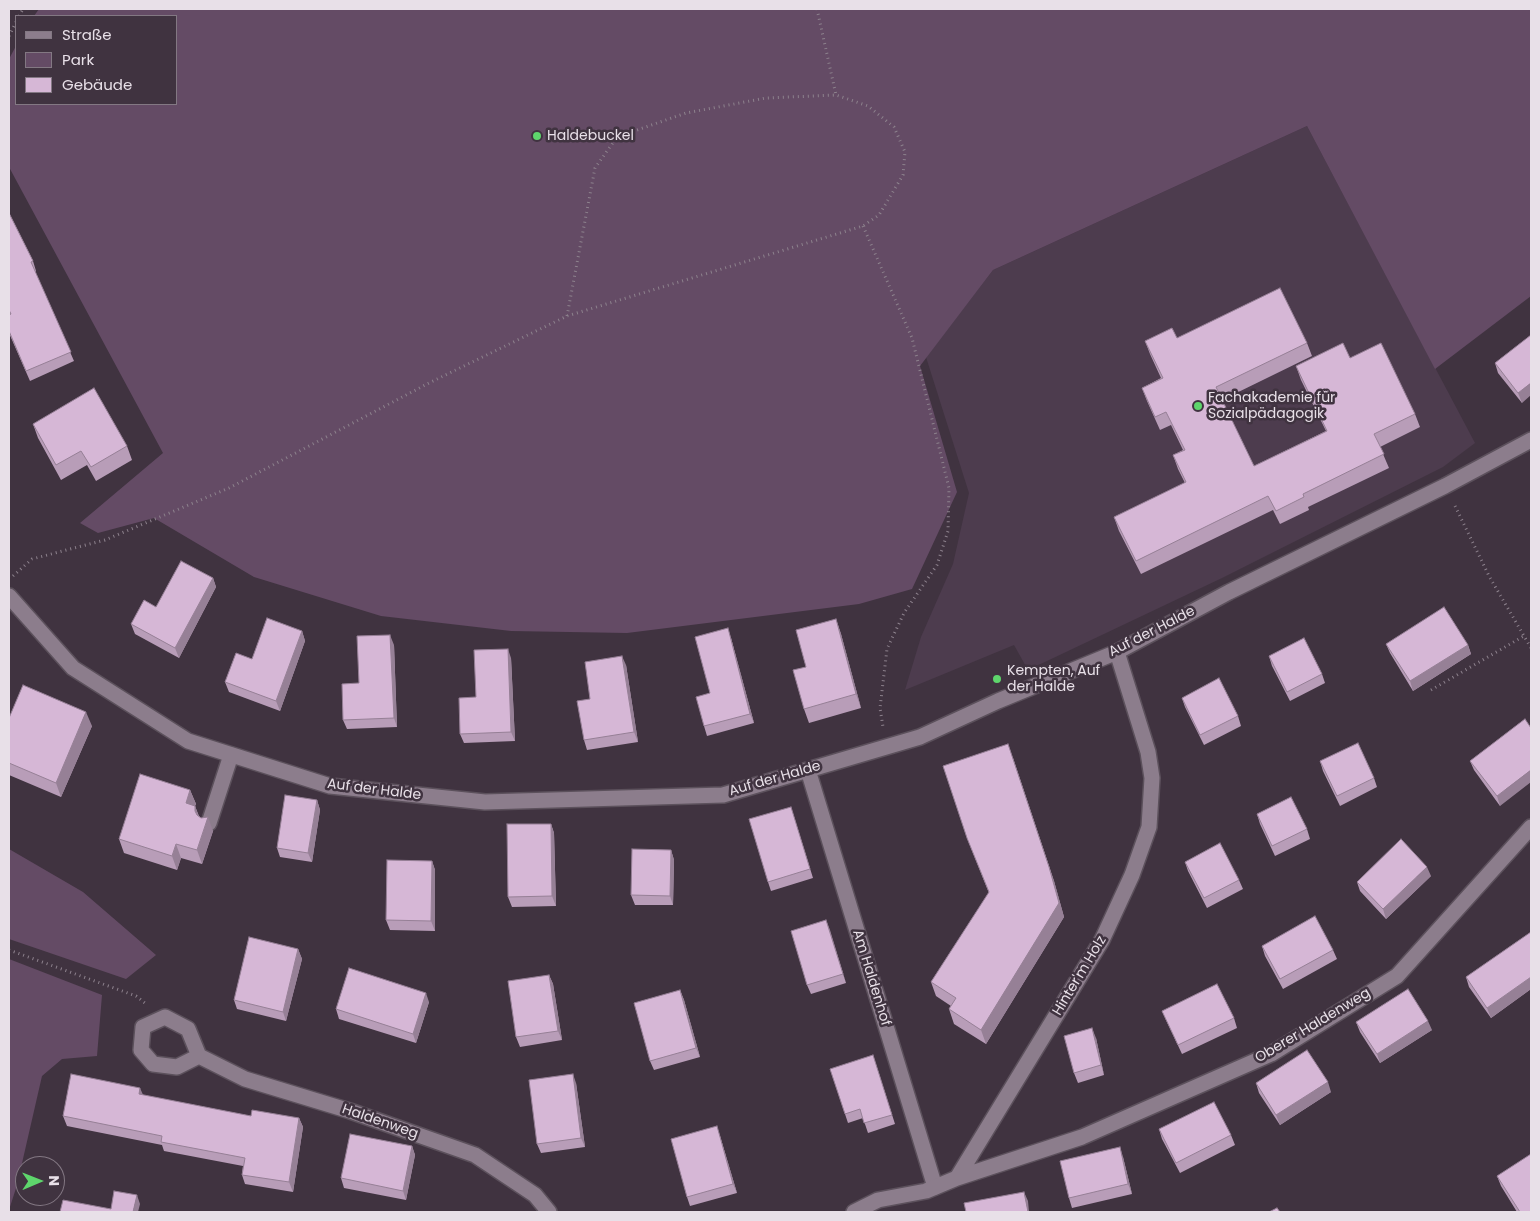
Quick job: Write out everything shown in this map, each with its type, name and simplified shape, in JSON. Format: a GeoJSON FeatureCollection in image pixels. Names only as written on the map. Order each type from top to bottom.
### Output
{"type":"FeatureCollection","features":[{"type":"Feature","properties":{"kind":"street","name":"Auf der Halde"},"geometry":{"type":"LineString","coordinates":[[9,596],[73,668],[188,741],[330,786],[485,802],[723,794],[920,737],[998,701],[1117,652],[1238,588],[1445,486],[1531,440]]}},
{"type":"Feature","properties":{"kind":"street","name":"Hinter'm Holz"},"geometry":{"type":"LineString","coordinates":[[957,1178],[1102,940],[1132,875],[1149,827],[1152,778],[1148,752],[1117,652]]}},
{"type":"Feature","properties":{"kind":"street"},"geometry":{"type":"LineString","coordinates":[[208,823],[232,754]]}},
{"type":"Feature","properties":{"kind":"street","name":"Am Haldenhof"},"geometry":{"type":"LineString","coordinates":[[808,770],[935,1187]]}},
{"type":"Feature","properties":{"kind":"street","name":"Oberer Haldenweg"},"geometry":{"type":"LineString","coordinates":[[957,1178],[1082,1137],[1271,1054],[1396,976],[1531,828]]}},
{"type":"Feature","properties":{"kind":"street"},"geometry":{"type":"LineString","coordinates":[[164,1017],[188,1029],[199,1056],[177,1067],[153,1064],[141,1050],[143,1027],[164,1017]]}},
{"type":"Feature","properties":{"kind":"street","name":"Haldenweg"},"geometry":{"type":"LineString","coordinates":[[199,1056],[244,1079],[350,1111],[475,1155],[536,1195],[549,1212]]}},
{"type":"Feature","properties":{"kind":"street"},"geometry":{"type":"LineString","coordinates":[[854,1212],[878,1200],[926,1191],[957,1178]]}},
{"type":"Feature","properties":{"kind":"path"},"geometry":{"type":"LineString","coordinates":[[817,9],[836,95]]}},
{"type":"Feature","properties":{"kind":"path"},"geometry":{"type":"LineString","coordinates":[[9,36],[15,24]]}},
{"type":"Feature","properties":{"kind":"path"},"geometry":{"type":"LineString","coordinates":[[9,580],[32,559],[105,540],[229,488],[429,383],[567,316],[863,226],[879,215],[903,175],[905,152],[894,127],[868,106],[836,95],[766,98],[748,101],[686,113],[617,137],[595,168],[567,316]]}},
{"type":"Feature","properties":{"kind":"path"},"geometry":{"type":"LineString","coordinates":[[863,226],[912,338],[949,488],[948,531],[937,565],[904,613],[887,649],[880,708],[885,747]]}},
{"type":"Feature","properties":{"kind":"path"},"geometry":{"type":"LineString","coordinates":[[1445,486],[1489,576],[1531,648]]}},
{"type":"Feature","properties":{"kind":"path"},"geometry":{"type":"LineString","coordinates":[[1431,690],[1524,636]]}},
{"type":"Feature","properties":{"kind":"path"},"geometry":{"type":"LineString","coordinates":[[9,950],[136,996],[164,1017]]}},
{"type":"Feature","properties":{"kind":"shaded area","name":"Fachakademie für Sozialpädagogik"},"geometry":{"type":"Polygon","coordinates":[[[1307,126],[1475,443],[1443,467],[1222,578],[1028,670],[1014,645],[905,690],[921,637],[953,564],[969,493],[926,357],[993,270],[1307,126]]]}},
{"type":"Feature","properties":{"kind":"green space"},"geometry":{"type":"Polygon","coordinates":[[[39,9],[1531,9],[1531,296],[1435,369],[1307,126],[993,270],[920,366],[957,492],[912,589],[859,604],[627,633],[511,631],[381,616],[254,577],[154,518],[98,533],[80,523],[163,453],[9,167],[9,59],[15,48],[15,105],[178,105],[178,15],[35,15],[39,9]]]}},
{"type":"Feature","properties":{"kind":"green space"},"geometry":{"type":"Polygon","coordinates":[[[9,849],[83,892],[156,955],[126,979],[9,939],[9,849]]]}},
{"type":"Feature","properties":{"kind":"green space"},"geometry":{"type":"Polygon","coordinates":[[[9,959],[102,995],[97,1056],[62,1059],[42,1076],[24,1156],[15,1156],[15,1191],[9,1210],[9,959]]]}},
{"type":"Feature","properties":{"kind":"building"},"geometry":{"type":"Polygon","coordinates":[[[9,213],[33,261],[31,262],[71,352],[26,371],[9,331],[9,315],[11,314],[9,310],[9,213]]]}},
{"type":"Feature","properties":{"kind":"building"},"geometry":{"type":"Polygon","coordinates":[[[1280,288],[1307,343],[1216,387],[1254,466],[1327,431],[1296,366],[1343,343],[1350,358],[1381,343],[1415,414],[1374,434],[1384,454],[1303,494],[1304,497],[1276,511],[1268,496],[1136,561],[1114,517],[1186,482],[1173,455],[1185,450],[1166,412],[1155,417],[1142,388],[1163,378],[1145,341],[1172,328],[1177,338],[1280,288]]]}},
{"type":"Feature","properties":{"kind":"building"},"geometry":{"type":"Polygon","coordinates":[[[1531,335],[1531,383],[1518,393],[1495,363],[1531,335]]]}},
{"type":"Feature","properties":{"kind":"building"},"geometry":{"type":"Polygon","coordinates":[[[94,388],[127,446],[91,467],[81,451],[56,465],[33,424],[94,388]]]}},
{"type":"Feature","properties":{"kind":"building"},"geometry":{"type":"Polygon","coordinates":[[[181,561],[213,578],[175,648],[131,624],[144,600],[156,607],[181,561]]]}},
{"type":"Feature","properties":{"kind":"building"},"geometry":{"type":"Polygon","coordinates":[[[1444,607],[1468,645],[1410,681],[1386,644],[1444,607]]]}},
{"type":"Feature","properties":{"kind":"building"},"geometry":{"type":"Polygon","coordinates":[[[267,618],[302,631],[276,701],[225,682],[236,653],[252,659],[267,618]]]}},
{"type":"Feature","properties":{"kind":"building"},"geometry":{"type":"Polygon","coordinates":[[[836,619],[856,694],[804,709],[793,670],[806,667],[796,630],[836,619]]]}},
{"type":"Feature","properties":{"kind":"building"},"geometry":{"type":"Polygon","coordinates":[[[728,628],[750,714],[704,726],[696,697],[710,693],[695,637],[728,628]]]}},
{"type":"Feature","properties":{"kind":"building"},"geometry":{"type":"Polygon","coordinates":[[[390,635],[394,718],[343,720],[342,684],[359,683],[357,636],[390,635]]]}},
{"type":"Feature","properties":{"kind":"building"},"geometry":{"type":"Polygon","coordinates":[[[1304,638],[1322,674],[1287,692],[1269,656],[1304,638]]]}},
{"type":"Feature","properties":{"kind":"building"},"geometry":{"type":"Polygon","coordinates":[[[508,649],[511,732],[460,734],[459,698],[476,697],[474,650],[508,649]]]}},
{"type":"Feature","properties":{"kind":"building"},"geometry":{"type":"Polygon","coordinates":[[[622,656],[634,732],[584,740],[577,701],[590,699],[585,662],[622,656]]]}},
{"type":"Feature","properties":{"kind":"building"},"geometry":{"type":"Polygon","coordinates":[[[1219,678],[1238,716],[1200,735],[1182,698],[1219,678]]]}},
{"type":"Feature","properties":{"kind":"building"},"geometry":{"type":"Polygon","coordinates":[[[23,685],[86,712],[56,783],[9,763],[9,718],[23,685]]]}},
{"type":"Feature","properties":{"kind":"building"},"geometry":{"type":"Polygon","coordinates":[[[1525,719],[1531,728],[1531,770],[1497,796],[1470,761],[1525,719]]]}},
{"type":"Feature","properties":{"kind":"building"},"geometry":{"type":"Polygon","coordinates":[[[1358,743],[1374,778],[1337,796],[1320,761],[1358,743]]]}},
{"type":"Feature","properties":{"kind":"building"},"geometry":{"type":"Polygon","coordinates":[[[1008,744],[1059,903],[981,1030],[949,1009],[956,998],[931,982],[989,892],[967,838],[943,766],[1008,744]]]}},
{"type":"Feature","properties":{"kind":"building"},"geometry":{"type":"Polygon","coordinates":[[[140,774],[190,790],[186,803],[195,806],[197,815],[201,818],[208,817],[197,850],[176,844],[172,856],[119,839],[140,774]]]}},
{"type":"Feature","properties":{"kind":"building"},"geometry":{"type":"Polygon","coordinates":[[[285,795],[317,800],[308,853],[277,848],[285,795]]]}},
{"type":"Feature","properties":{"kind":"building"},"geometry":{"type":"Polygon","coordinates":[[[1291,797],[1307,829],[1272,846],[1257,814],[1291,797]]]}},
{"type":"Feature","properties":{"kind":"building"},"geometry":{"type":"Polygon","coordinates":[[[791,807],[810,869],[768,882],[749,819],[791,807]]]}},
{"type":"Feature","properties":{"kind":"building"},"geometry":{"type":"Polygon","coordinates":[[[507,824],[551,824],[552,896],[508,897],[507,824]]]}},
{"type":"Feature","properties":{"kind":"building"},"geometry":{"type":"Polygon","coordinates":[[[1401,839],[1427,867],[1383,909],[1357,882],[1401,839]]]}},
{"type":"Feature","properties":{"kind":"building"},"geometry":{"type":"Polygon","coordinates":[[[1220,843],[1239,880],[1204,898],[1185,862],[1220,843]]]}},
{"type":"Feature","properties":{"kind":"building"},"geometry":{"type":"Polygon","coordinates":[[[632,849],[671,850],[670,896],[631,895],[632,849]]]}},
{"type":"Feature","properties":{"kind":"building"},"geometry":{"type":"Polygon","coordinates":[[[387,860],[432,861],[431,921],[386,920],[387,860]]]}},
{"type":"Feature","properties":{"kind":"building"},"geometry":{"type":"Polygon","coordinates":[[[1315,916],[1333,950],[1280,979],[1262,946],[1315,916]]]}},
{"type":"Feature","properties":{"kind":"building"},"geometry":{"type":"Polygon","coordinates":[[[826,920],[843,974],[807,985],[791,931],[826,920]]]}},
{"type":"Feature","properties":{"kind":"building"},"geometry":{"type":"Polygon","coordinates":[[[1531,932],[1531,977],[1487,1008],[1466,977],[1531,932]]]}},
{"type":"Feature","properties":{"kind":"building"},"geometry":{"type":"Polygon","coordinates":[[[249,937],[298,949],[283,1012],[234,1000],[249,937]]]}},
{"type":"Feature","properties":{"kind":"building"},"geometry":{"type":"Polygon","coordinates":[[[349,968],[426,993],[413,1034],[336,1009],[349,968]]]}},
{"type":"Feature","properties":{"kind":"building"},"geometry":{"type":"Polygon","coordinates":[[[549,975],[558,1031],[516,1037],[508,981],[549,975]]]}},
{"type":"Feature","properties":{"kind":"building"},"geometry":{"type":"Polygon","coordinates":[[[1217,984],[1234,1018],[1178,1045],[1162,1011],[1217,984]]]}},
{"type":"Feature","properties":{"kind":"building"},"geometry":{"type":"Polygon","coordinates":[[[1408,989],[1428,1021],[1377,1054],[1356,1022],[1408,989]]]}},
{"type":"Feature","properties":{"kind":"building"},"geometry":{"type":"Polygon","coordinates":[[[680,990],[696,1048],[650,1061],[634,1003],[680,990]]]}},
{"type":"Feature","properties":{"kind":"building"},"geometry":{"type":"Polygon","coordinates":[[[1092,1028],[1101,1065],[1074,1073],[1064,1036],[1092,1028]]]}},
{"type":"Feature","properties":{"kind":"building"},"geometry":{"type":"Polygon","coordinates":[[[1307,1050],[1328,1082],[1276,1115],[1256,1083],[1307,1050]]]}},
{"type":"Feature","properties":{"kind":"building"},"geometry":{"type":"Polygon","coordinates":[[[873,1055],[892,1115],[864,1123],[860,1109],[845,1114],[830,1069],[873,1055]]]}},
{"type":"Feature","properties":{"kind":"building"},"geometry":{"type":"Polygon","coordinates":[[[71,1074],[140,1088],[139,1094],[251,1116],[252,1110],[299,1118],[289,1182],[242,1175],[245,1158],[161,1142],[162,1136],[63,1116],[71,1074]]]}},
{"type":"Feature","properties":{"kind":"building"},"geometry":{"type":"Polygon","coordinates":[[[573,1074],[581,1138],[537,1144],[529,1080],[573,1074]]]}},
{"type":"Feature","properties":{"kind":"building"},"geometry":{"type":"Polygon","coordinates":[[[1214,1102],[1231,1135],[1176,1163],[1159,1129],[1214,1102]]]}},
{"type":"Feature","properties":{"kind":"building"},"geometry":{"type":"Polygon","coordinates":[[[717,1126],[733,1184],[687,1197],[671,1139],[717,1126]]]}},
{"type":"Feature","properties":{"kind":"building"},"geometry":{"type":"Polygon","coordinates":[[[350,1134],[412,1146],[403,1191],[341,1178],[350,1134]]]}},
{"type":"Feature","properties":{"kind":"building"},"geometry":{"type":"Polygon","coordinates":[[[1120,1147],[1128,1184],[1069,1198],[1060,1161],[1120,1147]]]}},
{"type":"Feature","properties":{"kind":"building"},"geometry":{"type":"Polygon","coordinates":[[[1531,1154],[1531,1212],[1520,1212],[1497,1176],[1531,1154]]]}},
{"type":"Feature","properties":{"kind":"building"},"geometry":{"type":"Polygon","coordinates":[[[114,1191],[137,1195],[133,1212],[60,1212],[62,1206],[65,1206],[65,1200],[111,1209],[114,1191]]]}},
{"type":"Feature","properties":{"kind":"building"},"geometry":{"type":"Polygon","coordinates":[[[1024,1192],[1028,1212],[966,1212],[964,1203],[1024,1192]]]}},
{"type":"Feature","properties":{"kind":"building"},"geometry":{"type":"Polygon","coordinates":[[[1277,1208],[1280,1212],[1269,1212],[1277,1208]]]}},
{"type":"Feature","properties":{"kind":"place","name":"Haldebuckel"},"geometry":{"type":"Point","coordinates":[537,136]}},
{"type":"Feature","properties":{"kind":"place","name":"Fachakademie für Sozialpädagogik"},"geometry":{"type":"Point","coordinates":[1198,406]}},
{"type":"Feature","properties":{"kind":"place","name":"Kempten, Auf der Halde"},"geometry":{"type":"Point","coordinates":[997,679]}}]}
